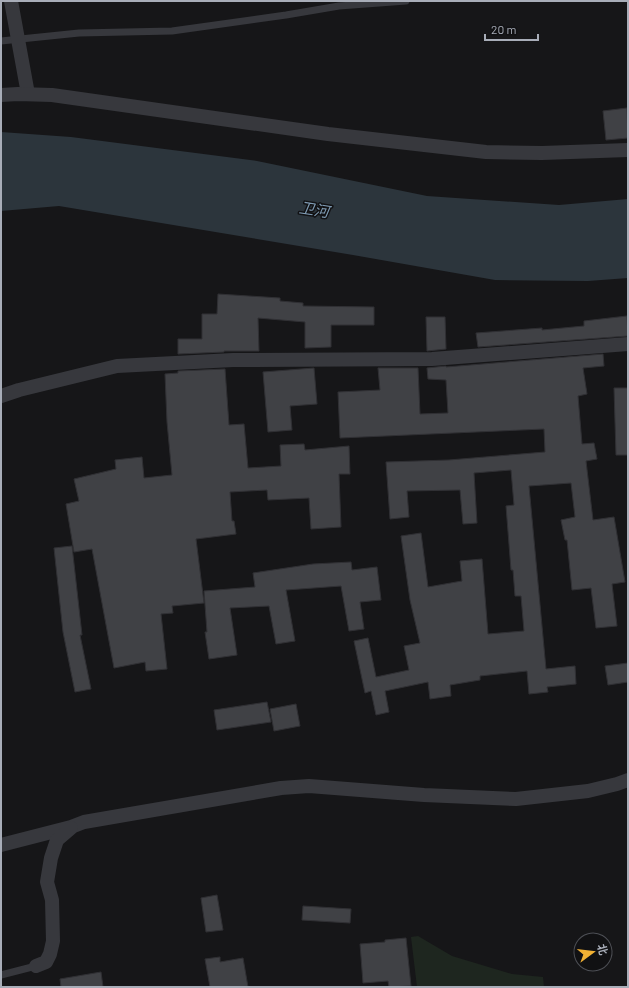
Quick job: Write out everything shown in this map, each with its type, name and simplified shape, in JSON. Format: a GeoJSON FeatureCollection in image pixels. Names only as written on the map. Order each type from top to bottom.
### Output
{"type":"FeatureCollection","features":[{"type":"Feature","properties":{"kind":"street"},"geometry":{"type":"LineString","coordinates":[[11,1],[28,94]]}},
{"type":"Feature","properties":{"kind":"street"},"geometry":{"type":"LineString","coordinates":[[1,95],[52,95],[328,134],[486,152],[628,150]]}},
{"type":"Feature","properties":{"kind":"street"},"geometry":{"type":"LineString","coordinates":[[1,396],[19,390],[117,366],[233,360],[432,358],[628,344]]}},
{"type":"Feature","properties":{"kind":"street"},"geometry":{"type":"LineString","coordinates":[[1,845],[71,827],[84,822],[281,788],[309,786],[424,795],[516,799],[588,791],[628,780]]}},
{"type":"Feature","properties":{"kind":"street"},"geometry":{"type":"LineString","coordinates":[[36,966],[46,962],[50,954],[53,941],[52,900],[47,889],[51,858],[57,840],[71,827]]}},
{"type":"Feature","properties":{"kind":"lane"},"geometry":{"type":"LineString","coordinates":[[1,41],[79,34],[172,31],[339,6],[406,1]]}},
{"type":"Feature","properties":{"kind":"lane"},"geometry":{"type":"LineString","coordinates":[[1,975],[36,966]]}},
{"type":"Feature","properties":{"kind":"shaded area"},"geometry":{"type":"Polygon","coordinates":[[[418,936],[452,956],[512,974],[543,977],[544,987],[417,987],[411,937],[418,936]]]}},
{"type":"Feature","properties":{"kind":"water","name":"卫河"},"geometry":{"type":"Polygon","coordinates":[[[1,132],[71,137],[257,161],[427,196],[559,205],[628,199],[628,278],[588,281],[495,280],[59,206],[1,211],[1,132]]]}},
{"type":"Feature","properties":{"kind":"building"},"geometry":{"type":"Polygon","coordinates":[[[627,108],[628,138],[606,140],[603,111],[627,108]]]}},
{"type":"Feature","properties":{"kind":"building"},"geometry":{"type":"Polygon","coordinates":[[[218,294],[280,298],[280,301],[303,303],[303,306],[374,307],[374,325],[331,325],[331,347],[305,348],[305,322],[258,318],[259,351],[224,351],[178,354],[178,339],[202,339],[202,314],[217,314],[218,294]]]}},
{"type":"Feature","properties":{"kind":"building"},"geometry":{"type":"Polygon","coordinates":[[[627,316],[628,336],[478,347],[476,333],[542,328],[542,330],[584,326],[584,321],[627,316]]]}},
{"type":"Feature","properties":{"kind":"building"},"geometry":{"type":"Polygon","coordinates":[[[426,317],[445,317],[446,349],[427,351],[426,317]]]}},
{"type":"Feature","properties":{"kind":"building"},"geometry":{"type":"Polygon","coordinates":[[[603,354],[604,366],[583,368],[587,394],[578,396],[582,444],[594,443],[597,459],[586,461],[593,520],[614,517],[625,582],[612,584],[617,626],[596,628],[591,588],[572,590],[567,540],[565,540],[561,520],[575,517],[571,483],[529,486],[546,669],[575,666],[576,684],[547,687],[548,692],[529,694],[527,671],[480,676],[480,680],[450,685],[451,696],[430,699],[428,682],[385,691],[389,712],[376,715],[371,691],[365,693],[354,641],[368,638],[376,677],[409,670],[404,646],[420,643],[410,600],[401,536],[421,533],[428,587],[462,581],[460,561],[482,559],[488,634],[524,631],[521,596],[515,596],[513,570],[511,570],[506,506],[514,505],[511,470],[474,473],[477,523],[463,524],[460,490],[407,491],[409,517],[390,519],[386,462],[449,460],[545,452],[544,429],[340,438],[338,392],[380,390],[378,368],[418,368],[420,414],[448,413],[446,380],[428,379],[427,368],[603,354]]]}},
{"type":"Feature","properties":{"kind":"building"},"geometry":{"type":"Polygon","coordinates":[[[314,368],[317,404],[290,406],[292,430],[268,432],[263,372],[314,368]]]}},
{"type":"Feature","properties":{"kind":"building"},"geometry":{"type":"Polygon","coordinates":[[[225,369],[229,425],[244,424],[248,468],[281,466],[280,445],[304,444],[305,450],[349,446],[350,474],[339,474],[341,527],[311,529],[309,498],[268,500],[267,490],[230,492],[232,521],[234,521],[236,534],[196,539],[204,603],[172,606],[173,613],[161,614],[167,669],[146,671],[145,662],[114,668],[92,549],[74,552],[66,504],[79,501],[74,479],[116,469],[115,460],[142,457],[144,478],[172,475],[167,422],[165,374],[178,373],[178,371],[225,369]]]}},
{"type":"Feature","properties":{"kind":"building"},"geometry":{"type":"Polygon","coordinates":[[[614,388],[628,388],[628,455],[616,455],[614,388]]]}},
{"type":"Feature","properties":{"kind":"building"},"geometry":{"type":"Polygon","coordinates":[[[72,546],[82,635],[80,635],[91,689],[75,692],[63,632],[54,548],[72,546]]]}},
{"type":"Feature","properties":{"kind":"building"},"geometry":{"type":"Polygon","coordinates":[[[351,562],[352,570],[377,567],[381,600],[360,602],[364,629],[349,631],[341,586],[286,590],[295,641],[276,644],[269,606],[230,608],[237,655],[209,659],[205,632],[207,632],[204,591],[255,587],[253,573],[313,564],[351,562]]]}},
{"type":"Feature","properties":{"kind":"building"},"geometry":{"type":"Polygon","coordinates":[[[628,663],[628,682],[608,685],[605,666],[628,663]]]}},
{"type":"Feature","properties":{"kind":"building"},"geometry":{"type":"Polygon","coordinates":[[[267,702],[271,722],[217,730],[214,710],[267,702]]]}},
{"type":"Feature","properties":{"kind":"building"},"geometry":{"type":"Polygon","coordinates":[[[296,704],[300,726],[274,731],[270,709],[296,704]]]}},
{"type":"Feature","properties":{"kind":"building"},"geometry":{"type":"Polygon","coordinates":[[[217,895],[223,930],[206,932],[201,898],[217,895]]]}},
{"type":"Feature","properties":{"kind":"building"},"geometry":{"type":"Polygon","coordinates":[[[303,906],[351,909],[350,923],[302,920],[303,906]]]}},
{"type":"Feature","properties":{"kind":"building"},"geometry":{"type":"Polygon","coordinates":[[[406,938],[411,986],[389,987],[388,981],[363,983],[360,944],[385,942],[385,940],[406,938]]]}},
{"type":"Feature","properties":{"kind":"building"},"geometry":{"type":"Polygon","coordinates":[[[220,957],[220,962],[243,958],[248,987],[210,987],[205,959],[220,957]]]}},
{"type":"Feature","properties":{"kind":"building"},"geometry":{"type":"Polygon","coordinates":[[[101,972],[103,987],[61,987],[60,979],[101,972]]]}}]}
